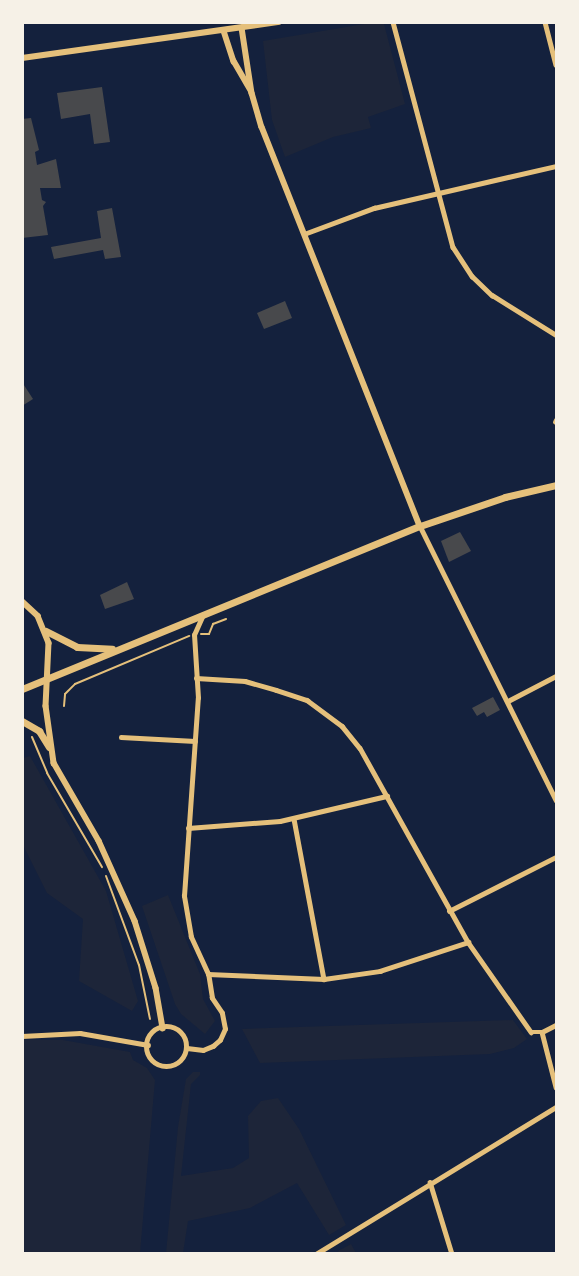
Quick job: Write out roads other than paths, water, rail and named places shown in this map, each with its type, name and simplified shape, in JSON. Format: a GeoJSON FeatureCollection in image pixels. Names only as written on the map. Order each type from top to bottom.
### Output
{"type":"FeatureCollection","features":[{"type":"Feature","properties":{"kind":"main road"},"geometry":{"type":"LineString","coordinates":[[22,58],[224,31],[242,25],[279,22]]}},
{"type":"Feature","properties":{"kind":"main road"},"geometry":{"type":"LineString","coordinates":[[22,689],[205,612],[420,526],[505,498],[556,485]]}},
{"type":"Feature","properties":{"kind":"main road"},"geometry":{"type":"LineString","coordinates":[[46,631],[77,646],[115,650]]}},
{"type":"Feature","properties":{"kind":"main road"},"geometry":{"type":"LineString","coordinates":[[22,721],[40,731],[49,747]]}},
{"type":"Feature","properties":{"kind":"street"},"geometry":{"type":"LineString","coordinates":[[393,22],[448,235],[472,276],[498,299],[556,335]]}},
{"type":"Feature","properties":{"kind":"street"},"geometry":{"type":"LineString","coordinates":[[545,22],[556,66]]}},
{"type":"Feature","properties":{"kind":"street"},"geometry":{"type":"LineString","coordinates":[[242,25],[252,93],[262,127],[420,526],[556,800]]}},
{"type":"Feature","properties":{"kind":"street"},"geometry":{"type":"LineString","coordinates":[[224,31],[234,62],[252,93]]}},
{"type":"Feature","properties":{"kind":"street"},"geometry":{"type":"LineString","coordinates":[[304,234],[374,208],[556,166]]}},
{"type":"Feature","properties":{"kind":"street"},"geometry":{"type":"LineString","coordinates":[[22,601],[38,616],[46,631],[49,655],[49,747],[61,778],[99,842],[135,921],[156,988],[163,1028]]}},
{"type":"Feature","properties":{"kind":"street"},"geometry":{"type":"LineString","coordinates":[[187,1048],[203,1050],[212,1046],[220,1040],[224,1029],[222,1013],[212,998],[208,974],[185,918],[188,828],[195,741],[196,678],[194,635],[205,612]]}},
{"type":"Feature","properties":{"kind":"street"},"geometry":{"type":"LineString","coordinates":[[508,701],[556,676]]}},
{"type":"Feature","properties":{"kind":"street"},"geometry":{"type":"LineString","coordinates":[[196,678],[245,681],[306,700],[319,707],[342,726],[360,748],[385,797],[468,942],[531,1032],[542,1032],[556,1025]]}},
{"type":"Feature","properties":{"kind":"street"},"geometry":{"type":"LineString","coordinates":[[121,738],[195,741]]}},
{"type":"Feature","properties":{"kind":"street"},"geometry":{"type":"LineString","coordinates":[[188,828],[294,819],[385,797]]}},
{"type":"Feature","properties":{"kind":"street"},"geometry":{"type":"LineString","coordinates":[[294,819],[324,979]]}},
{"type":"Feature","properties":{"kind":"street"},"geometry":{"type":"LineString","coordinates":[[449,910],[556,857]]}},
{"type":"Feature","properties":{"kind":"street"},"geometry":{"type":"LineString","coordinates":[[208,974],[324,979],[380,972],[468,942]]}},
{"type":"Feature","properties":{"kind":"street"},"geometry":{"type":"LineString","coordinates":[[163,1028],[180,1032],[187,1048],[180,1062],[165,1067],[152,1060],[148,1045],[153,1034],[163,1028]]}},
{"type":"Feature","properties":{"kind":"street"},"geometry":{"type":"LineString","coordinates":[[542,1032],[556,1087]]}},
{"type":"Feature","properties":{"kind":"street"},"geometry":{"type":"LineString","coordinates":[[22,1036],[80,1033],[148,1045]]}},
{"type":"Feature","properties":{"kind":"street"},"geometry":{"type":"LineString","coordinates":[[316,1254],[430,1182],[556,1107]]}},
{"type":"Feature","properties":{"kind":"street"},"geometry":{"type":"LineString","coordinates":[[430,1182],[452,1254]]}}]}
